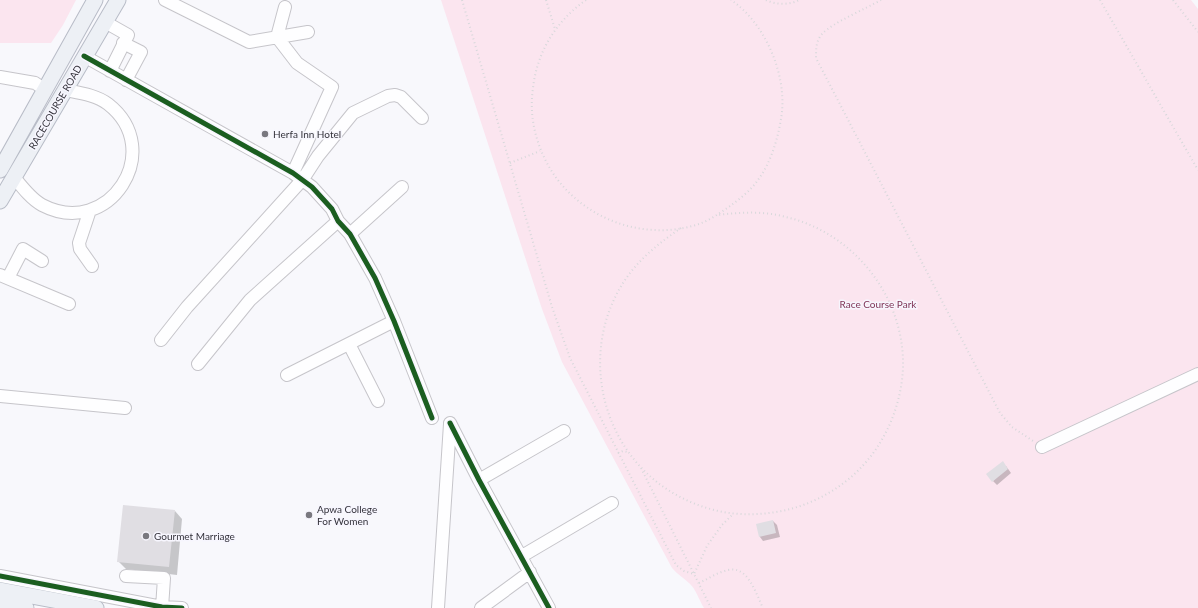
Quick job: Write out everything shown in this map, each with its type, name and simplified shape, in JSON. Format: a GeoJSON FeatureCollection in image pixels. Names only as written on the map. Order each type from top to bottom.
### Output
{"type":"FeatureCollection","features":[{"type":"Feature","properties":{"kind":"main road","name":"RACECOURSE ROAD"},"geometry":{"type":"LineString","coordinates":[[0,170],[95,0]]}},
{"type":"Feature","properties":{"kind":"main road","name":"RACECOURSE ROAD"},"geometry":{"type":"LineString","coordinates":[[1,201],[84,56],[118,0]]}},
{"type":"Feature","properties":{"kind":"main road"},"geometry":{"type":"LineString","coordinates":[[0,590],[96,608]]}},
{"type":"Feature","properties":{"kind":"main road"},"geometry":{"type":"LineString","coordinates":[[0,604],[26,608]]}},
{"type":"Feature","properties":{"kind":"street"},"geometry":{"type":"LineString","coordinates":[[165,0],[249,42],[308,32]]}},
{"type":"Feature","properties":{"kind":"street"},"geometry":{"type":"LineString","coordinates":[[277,37],[284,7]]}},
{"type":"Feature","properties":{"kind":"street"},"geometry":{"type":"LineString","coordinates":[[105,22],[128,35],[110,71]]}},
{"type":"Feature","properties":{"kind":"street"},"geometry":{"type":"LineString","coordinates":[[277,37],[297,63],[332,87],[298,176]]}},
{"type":"Feature","properties":{"kind":"street"},"geometry":{"type":"LineString","coordinates":[[124,44],[141,52],[126,80]]}},
{"type":"Feature","properties":{"kind":"street"},"geometry":{"type":"LineString","coordinates":[[84,56],[298,176],[321,196],[332,209],[338,221],[350,234],[375,278],[394,321],[432,418]]}},
{"type":"Feature","properties":{"kind":"street"},"geometry":{"type":"LineString","coordinates":[[0,77],[35,83],[44,89]]}},
{"type":"Feature","properties":{"kind":"street"},"geometry":{"type":"LineString","coordinates":[[14,177],[27,192],[41,204],[57,211],[73,213],[90,210],[107,202],[121,189],[130,172],[133,153],[130,134],[121,117],[108,103],[91,95],[65,90]]}},
{"type":"Feature","properties":{"kind":"street"},"geometry":{"type":"LineString","coordinates":[[160,340],[353,113],[395,94],[401,97],[422,118]]}},
{"type":"Feature","properties":{"kind":"street"},"geometry":{"type":"LineString","coordinates":[[350,234],[402,187]]}},
{"type":"Feature","properties":{"kind":"street"},"geometry":{"type":"LineString","coordinates":[[90,210],[79,242],[80,250],[92,266]]}},
{"type":"Feature","properties":{"kind":"street"},"geometry":{"type":"LineString","coordinates":[[198,364],[250,300],[338,221]]}},
{"type":"Feature","properties":{"kind":"street"},"geometry":{"type":"LineString","coordinates":[[42,261],[23,249],[4,276],[69,304]]}},
{"type":"Feature","properties":{"kind":"street"},"geometry":{"type":"LineString","coordinates":[[287,375],[394,321]]}},
{"type":"Feature","properties":{"kind":"street"},"geometry":{"type":"LineString","coordinates":[[349,344],[378,401]]}},
{"type":"Feature","properties":{"kind":"street"},"geometry":{"type":"LineString","coordinates":[[1042,447],[1198,374]]}},
{"type":"Feature","properties":{"kind":"street"},"geometry":{"type":"LineString","coordinates":[[0,396],[126,408]]}},
{"type":"Feature","properties":{"kind":"street"},"geometry":{"type":"LineString","coordinates":[[438,608],[450,423],[479,480],[550,608]]}},
{"type":"Feature","properties":{"kind":"street"},"geometry":{"type":"LineString","coordinates":[[479,480],[564,431]]}},
{"type":"Feature","properties":{"kind":"street"},"geometry":{"type":"LineString","coordinates":[[522,556],[612,503]]}},
{"type":"Feature","properties":{"kind":"street"},"geometry":{"type":"LineString","coordinates":[[481,608],[530,572]]}},
{"type":"Feature","properties":{"kind":"street"},"geometry":{"type":"LineString","coordinates":[[0,576],[162,607],[182,608]]}},
{"type":"Feature","properties":{"kind":"street"},"geometry":{"type":"LineString","coordinates":[[126,576],[164,578],[162,607]]}},
{"type":"Feature","properties":{"kind":"path"},"geometry":{"type":"LineString","coordinates":[[462,0],[552,308],[570,358],[676,565],[684,571],[694,574]]}},
{"type":"Feature","properties":{"kind":"path"},"geometry":{"type":"LineString","coordinates":[[546,0],[555,29]]}},
{"type":"Feature","properties":{"kind":"path"},"geometry":{"type":"LineString","coordinates":[[586,0],[574,8],[555,29],[542,51],[534,75],[531,101],[533,126],[540,151],[554,176],[573,198],[597,215],[624,226],[652,230],[682,228],[700,224],[718,215],[739,200],[758,181],[772,155],[780,128],[783,102],[780,75],[770,47],[757,26],[737,4],[731,0]]}},
{"type":"Feature","properties":{"kind":"path"},"geometry":{"type":"LineString","coordinates":[[737,4],[740,0]]}},
{"type":"Feature","properties":{"kind":"path"},"geometry":{"type":"LineString","coordinates":[[766,0],[781,3],[793,3],[799,0]]}},
{"type":"Feature","properties":{"kind":"path"},"geometry":{"type":"LineString","coordinates":[[881,0],[822,34],[817,45],[816,58],[1000,413],[1012,427],[1042,447]]}},
{"type":"Feature","properties":{"kind":"path"},"geometry":{"type":"LineString","coordinates":[[1100,0],[1198,170]]}},
{"type":"Feature","properties":{"kind":"path"},"geometry":{"type":"LineString","coordinates":[[1173,0],[1198,32]]}},
{"type":"Feature","properties":{"kind":"path"},"geometry":{"type":"LineString","coordinates":[[510,163],[540,151]]}},
{"type":"Feature","properties":{"kind":"path"},"geometry":{"type":"LineString","coordinates":[[682,228],[652,250],[630,273],[614,300],[604,330],[600,361],[602,392],[612,423],[628,452],[639,465],[660,484],[687,500],[717,511],[733,514],[764,514],[795,508],[825,496],[851,478],[872,455],[881,442],[892,420],[902,382],[902,351],[896,320],[884,291],[866,265],[843,243],[816,227],[786,217],[754,213],[718,215]]}},
{"type":"Feature","properties":{"kind":"path"},"geometry":{"type":"LineString","coordinates":[[618,453],[623,451],[628,452]]}},
{"type":"Feature","properties":{"kind":"path"},"geometry":{"type":"LineString","coordinates":[[639,465],[711,608]]}},
{"type":"Feature","properties":{"kind":"path"},"geometry":{"type":"LineString","coordinates":[[694,574],[707,546],[722,525],[733,514]]}},
{"type":"Feature","properties":{"kind":"path"},"geometry":{"type":"LineString","coordinates":[[699,583],[728,570],[737,570],[748,577],[763,608]]}},
{"type":"Feature","properties":{"kind":"green space"},"geometry":{"type":"Polygon","coordinates":[[[0,0],[76,0],[63,25],[51,43],[0,43],[0,0]]]}},
{"type":"Feature","properties":{"kind":"green space","name":"Race Course Park"},"geometry":{"type":"Polygon","coordinates":[[[441,0],[1191,0],[1198,9],[1198,608],[704,608],[696,591],[672,568],[562,362],[542,309],[441,0]]]}},
{"type":"Feature","properties":{"kind":"building"},"geometry":{"type":"Polygon","coordinates":[[[1003,461],[1008,469],[992,482],[986,474],[1003,461]]]}},
{"type":"Feature","properties":{"kind":"building","name":"Gourmet Marriage"},"geometry":{"type":"Polygon","coordinates":[[[123,505],[175,510],[169,567],[117,562],[123,505]]]}},
{"type":"Feature","properties":{"kind":"building"},"geometry":{"type":"Polygon","coordinates":[[[773,520],[776,533],[759,537],[756,524],[773,520]]]}},
{"type":"Feature","properties":{"kind":"cycle path"},"geometry":{"type":"LineString","coordinates":[[84,56],[293,173],[312,187],[332,209],[338,221],[350,234],[375,278],[394,321],[432,418]]}},
{"type":"Feature","properties":{"kind":"cycle path"},"geometry":{"type":"LineString","coordinates":[[450,423],[479,480],[549,608]]}},
{"type":"Feature","properties":{"kind":"cycle path"},"geometry":{"type":"LineString","coordinates":[[0,576],[162,607],[182,608]]}},
{"type":"Feature","properties":{"kind":"place","name":"Herfa Inn Hotel"},"geometry":{"type":"Point","coordinates":[265,134]}},
{"type":"Feature","properties":{"kind":"place","name":"Apwa College For Women"},"geometry":{"type":"Point","coordinates":[309,515]}},
{"type":"Feature","properties":{"kind":"place","name":"Gourmet Marriage"},"geometry":{"type":"Point","coordinates":[146,536]}}]}
